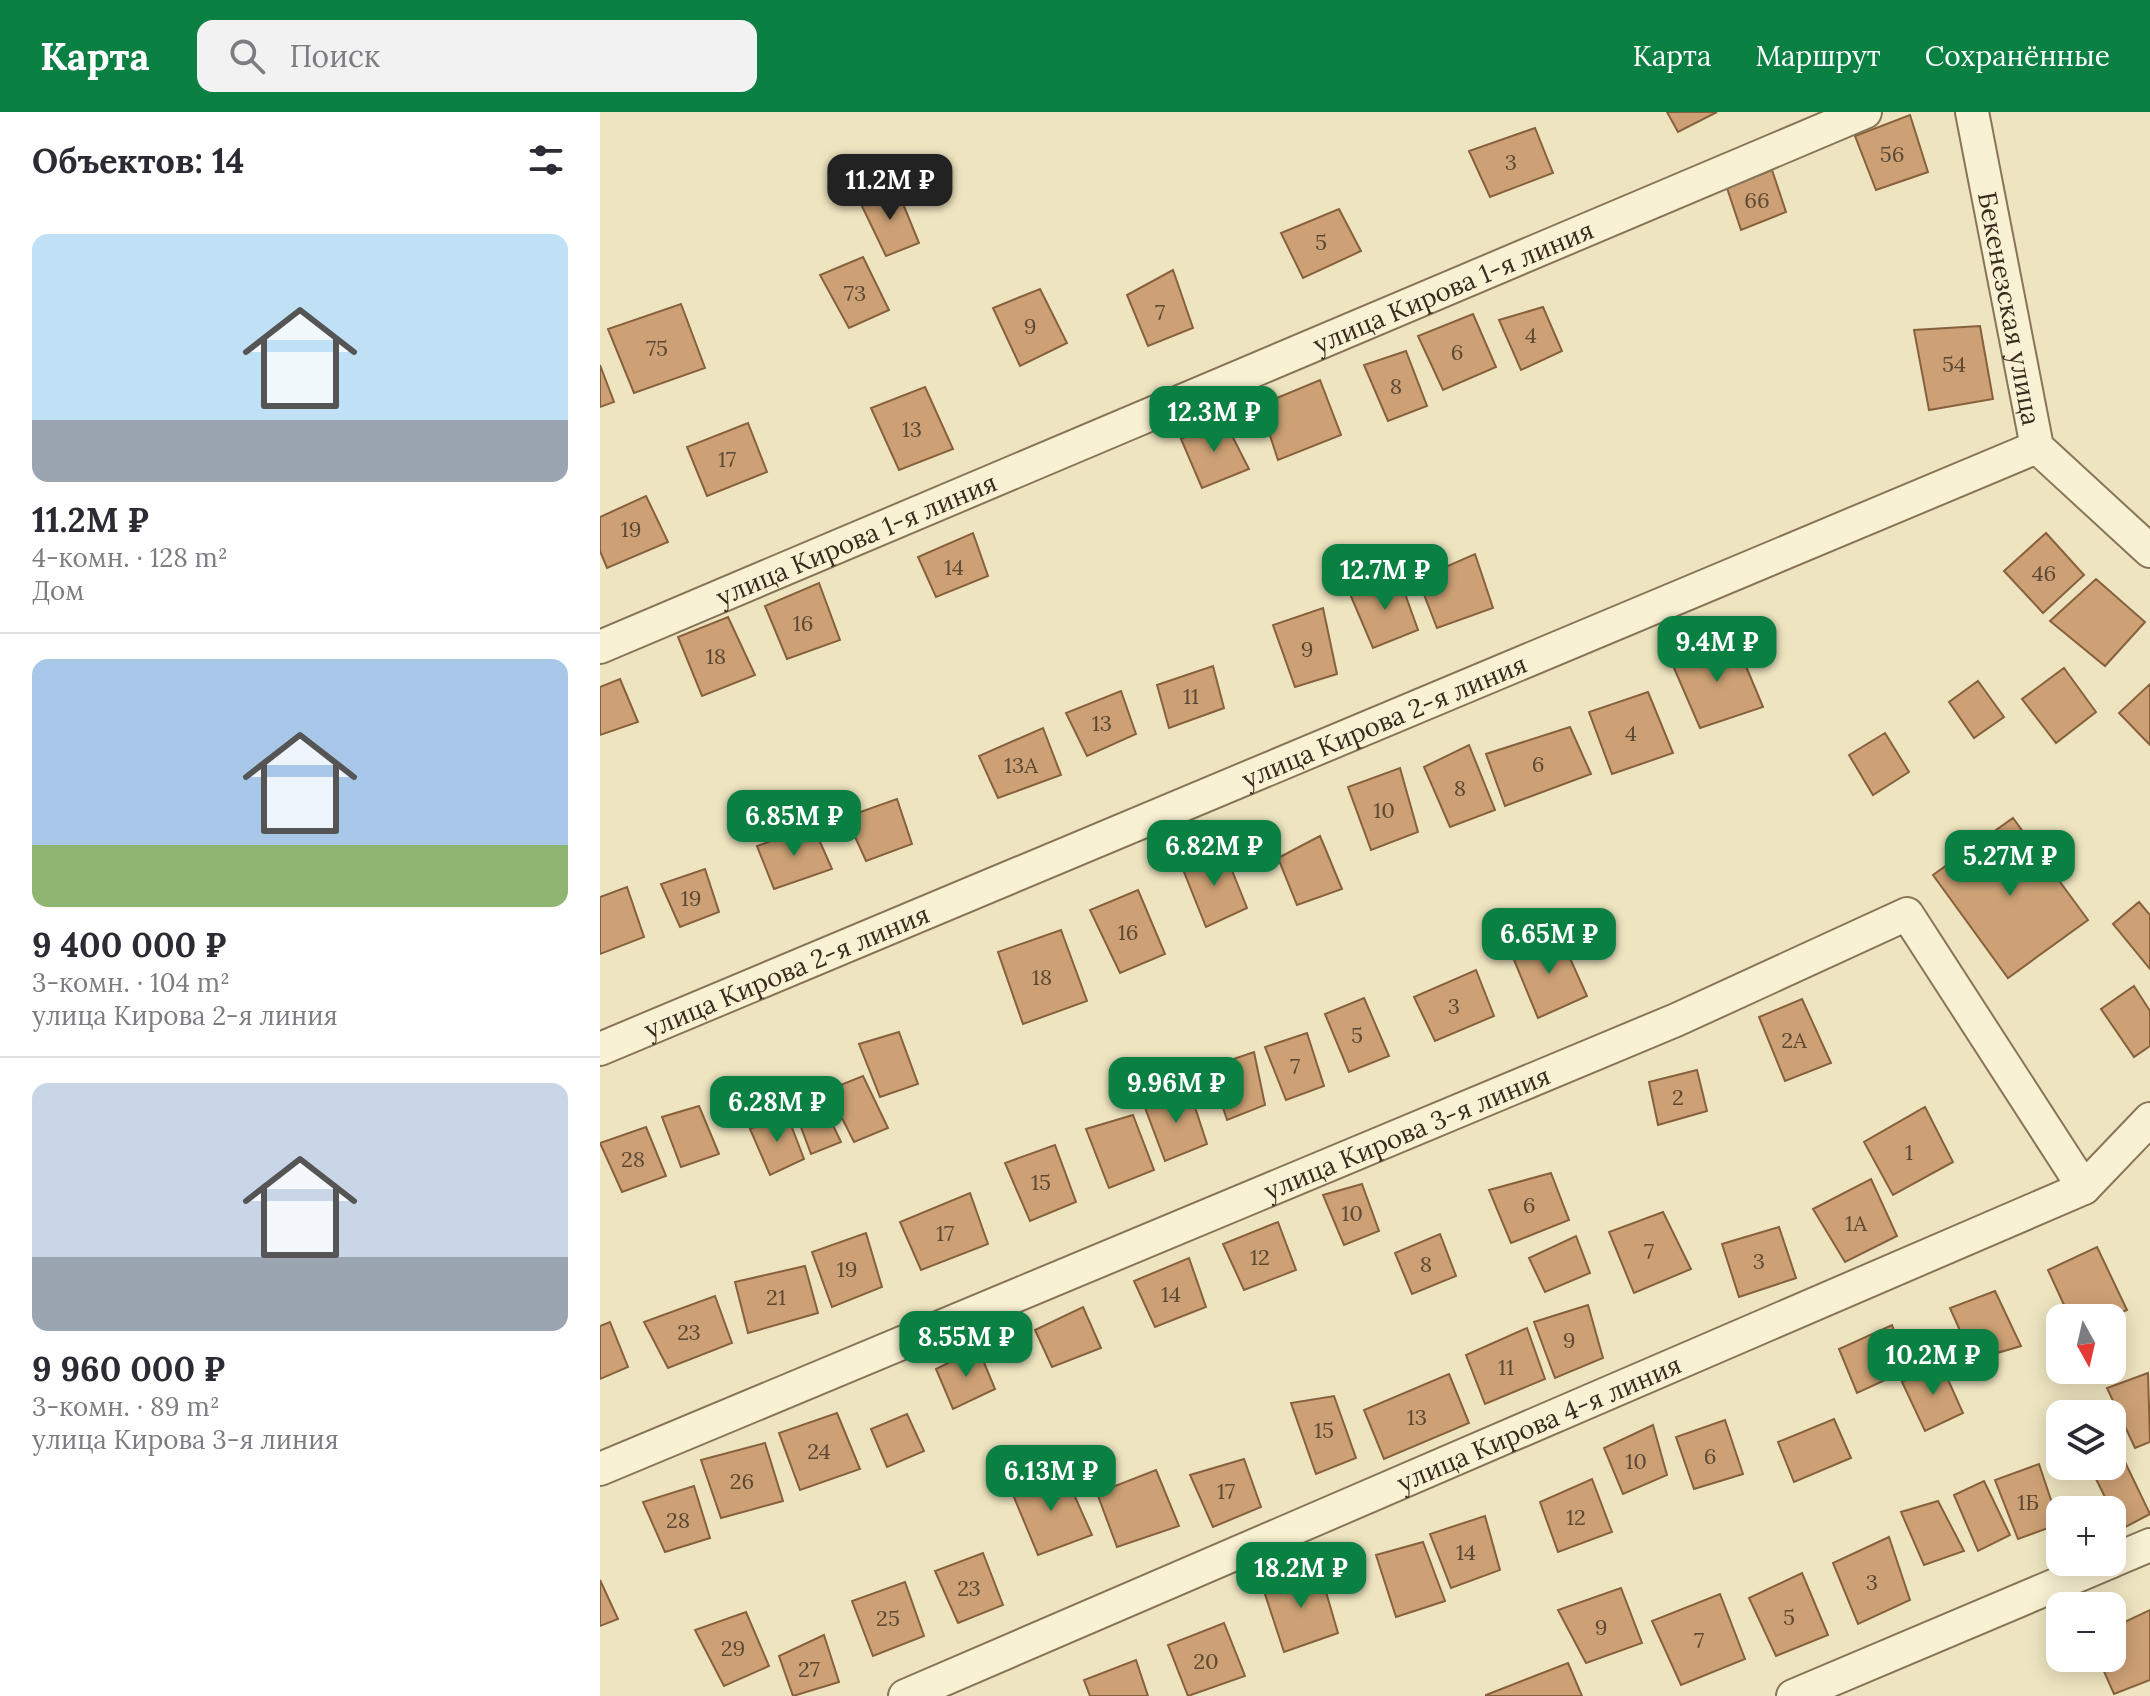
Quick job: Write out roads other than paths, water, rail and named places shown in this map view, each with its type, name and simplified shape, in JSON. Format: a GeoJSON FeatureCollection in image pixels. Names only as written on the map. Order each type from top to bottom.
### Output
{"type":"FeatureCollection","features":[{"type":"Feature","properties":{"kind":"street","name":"улица Кирова 1-я линия"},"geometry":{"type":"LineString","coordinates":[[600,647],[1865,112]]}},
{"type":"Feature","properties":{"kind":"street","name":"Бекенезская улица"},"geometry":{"type":"LineString","coordinates":[[1972,112],[2037,447],[2150,551]]}},
{"type":"Feature","properties":{"kind":"street","name":"улица Кирова 2-я линия"},"geometry":{"type":"LineString","coordinates":[[600,1049],[2037,447]]}},
{"type":"Feature","properties":{"kind":"street","name":"улица Кирова 3-я линия"},"geometry":{"type":"LineString","coordinates":[[600,1469],[1676,1020],[1907,914],[2084,1188]]}},
{"type":"Feature","properties":{"kind":"street","name":"улица Кирова 4-я линия"},"geometry":{"type":"LineString","coordinates":[[905,1696],[2084,1188],[2150,1119]]}},
{"type":"Feature","properties":{"kind":"street"},"geometry":{"type":"LineString","coordinates":[[2126,1555],[2150,1545]]}},
{"type":"Feature","properties":{"kind":"street"},"geometry":{"type":"LineString","coordinates":[[1793,1696],[2078,1576]]}}]}
